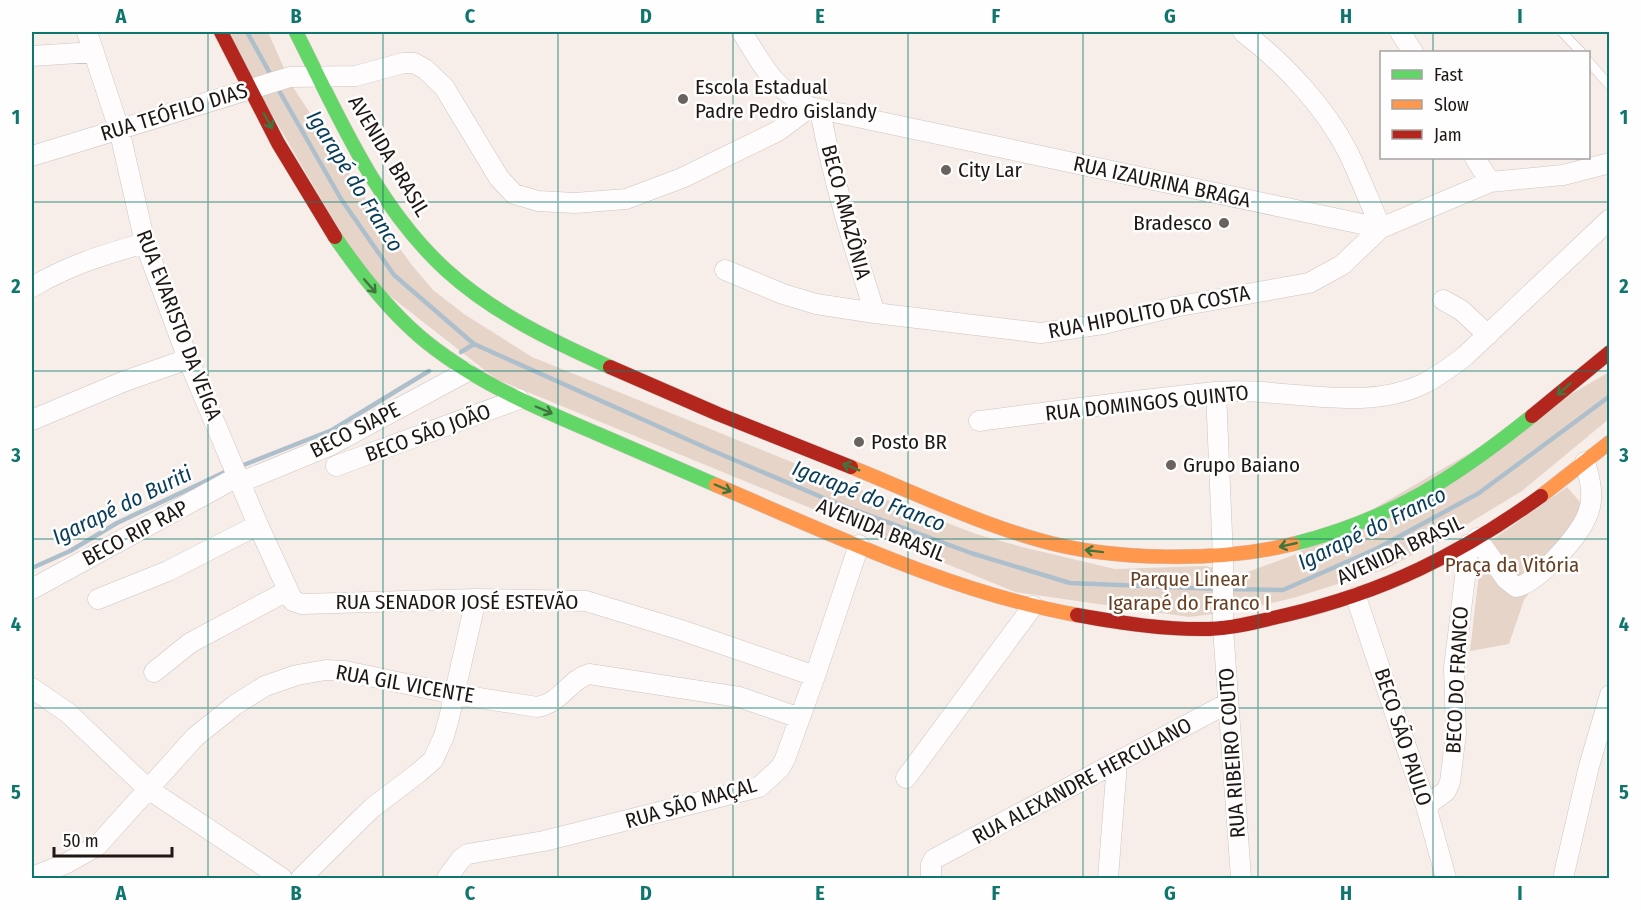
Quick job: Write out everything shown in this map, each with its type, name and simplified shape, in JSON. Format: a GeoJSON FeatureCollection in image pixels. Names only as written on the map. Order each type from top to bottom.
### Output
{"type":"FeatureCollection","features":[{"type":"Feature","properties":{"kind":"highway","name":"AVENIDA BRASIL"},"geometry":{"type":"LineString","coordinates":[[222,32],[255,87],[320,216],[368,283],[398,317],[428,345],[466,372],[519,399],[859,545],[929,573],[1033,606],[1090,618],[1146,626],[1223,619],[1267,620],[1356,597],[1433,563],[1473,541],[1533,503],[1610,442]]}},
{"type":"Feature","properties":{"kind":"highway","name":"AVENIDA BRASIL"},"geometry":{"type":"LineString","coordinates":[[296,32],[365,164],[394,211],[416,241],[474,294],[516,322],[561,345],[702,407],[1032,538],[1095,552],[1223,557],[1288,546],[1332,533],[1394,509],[1450,477],[1610,352]]}},
{"type":"Feature","properties":{"kind":"street","name":"RUA EVARISTO DA VEIGA"},"geometry":{"type":"LineString","coordinates":[[87,32],[119,129],[144,243],[188,359],[258,525],[287,591],[293,601],[302,604]]}},
{"type":"Feature","properties":{"kind":"street","name":"RUA IZAURINA BRAGA"},"geometry":{"type":"LineString","coordinates":[[742,32],[776,85],[791,97],[815,108],[1381,228]]}},
{"type":"Feature","properties":{"kind":"street"},"geometry":{"type":"LineString","coordinates":[[1243,32],[1284,65],[1321,111],[1347,151],[1381,228],[1490,182],[1563,175],[1610,163]]}},
{"type":"Feature","properties":{"kind":"street"},"geometry":{"type":"LineString","coordinates":[[1400,32],[1412,51]]}},
{"type":"Feature","properties":{"kind":"street"},"geometry":{"type":"LineString","coordinates":[[32,56],[94,52]]}},
{"type":"Feature","properties":{"kind":"street","name":"RUA TEÓFILO DIAS"},"geometry":{"type":"LineString","coordinates":[[32,156],[290,77],[356,76],[403,63],[414,63],[425,69],[444,87],[506,187],[514,194],[526,199],[575,203],[627,199],[682,178],[778,130],[815,108]]}},
{"type":"Feature","properties":{"kind":"street","name":"BECO AMAZÔNIA"},"geometry":{"type":"LineString","coordinates":[[815,108],[845,220],[875,314]]}},
{"type":"Feature","properties":{"kind":"street"},"geometry":{"type":"LineString","coordinates":[[1476,159],[1490,182]]}},
{"type":"Feature","properties":{"kind":"street","name":"RUA DOMINGOS QUINTO"},"geometry":{"type":"LineString","coordinates":[[979,421],[1216,392],[1256,391],[1347,398],[1396,393],[1422,385],[1444,372],[1488,335],[1610,219]]}},
{"type":"Feature","properties":{"kind":"street","name":"RUA HIPOLITO DA COSTA"},"geometry":{"type":"LineString","coordinates":[[725,270],[783,294],[816,304],[875,314],[1041,333],[1103,324],[1174,307],[1309,283],[1342,265],[1381,228]]}},
{"type":"Feature","properties":{"kind":"street"},"geometry":{"type":"LineString","coordinates":[[32,287],[61,270],[144,243]]}},
{"type":"Feature","properties":{"kind":"street"},"geometry":{"type":"LineString","coordinates":[[1443,300],[1461,310],[1488,335]]}},
{"type":"Feature","properties":{"kind":"street"},"geometry":{"type":"LineString","coordinates":[[32,420],[126,381],[188,359]]}},
{"type":"Feature","properties":{"kind":"street","name":"BECO SIAPE"},"geometry":{"type":"LineString","coordinates":[[240,479],[329,446],[466,372]]}},
{"type":"Feature","properties":{"kind":"street","name":"RUA RIBEIRO COUTO"},"geometry":{"type":"LineString","coordinates":[[1216,392],[1223,557],[1223,619],[1241,879]]}},
{"type":"Feature","properties":{"kind":"street","name":"BECO SÃO JOÃO"},"geometry":{"type":"LineString","coordinates":[[336,466],[519,399]]}},
{"type":"Feature","properties":{"kind":"street"},"geometry":{"type":"LineString","coordinates":[[1473,541],[1506,579],[1516,586],[1522,585],[1549,566],[1588,516],[1592,486],[1586,462]]}},
{"type":"Feature","properties":{"kind":"street","name":"BECO RIP RAP"},"geometry":{"type":"LineString","coordinates":[[32,589],[240,479]]}},
{"type":"Feature","properties":{"kind":"street"},"geometry":{"type":"LineString","coordinates":[[98,599],[168,571],[258,525]]}},
{"type":"Feature","properties":{"kind":"street","name":"BECO DO FRANCO"},"geometry":{"type":"LineString","coordinates":[[1426,806],[1446,791],[1450,782],[1456,733],[1454,668],[1473,541]]}},
{"type":"Feature","properties":{"kind":"street","name":"RUA SÃO MAÇAL"},"geometry":{"type":"LineString","coordinates":[[447,879],[461,859],[468,854],[577,834],[759,787],[780,768],[815,676],[859,545]]}},
{"type":"Feature","properties":{"kind":"street"},"geometry":{"type":"LineString","coordinates":[[154,672],[190,643],[287,591]]}},
{"type":"Feature","properties":{"kind":"street","name":"BECO SÃO PAULO"},"geometry":{"type":"LineString","coordinates":[[1356,597],[1426,806],[1446,879]]}},
{"type":"Feature","properties":{"kind":"street"},"geometry":{"type":"LineString","coordinates":[[301,879],[372,808],[418,773],[432,759],[444,736],[476,600]]}},
{"type":"Feature","properties":{"kind":"street","name":"RUA SENADOR JOSÉ ESTEVÃO"},"geometry":{"type":"LineString","coordinates":[[302,604],[476,600],[586,601],[681,630],[815,676]]}},
{"type":"Feature","properties":{"kind":"street"},"geometry":{"type":"LineString","coordinates":[[906,778],[1033,606]]}},
{"type":"Feature","properties":{"kind":"street","name":"RUA GIL VICENTE"},"geometry":{"type":"LineString","coordinates":[[32,877],[65,864],[97,846],[195,737],[235,705],[265,686],[297,675],[326,670],[345,671],[454,694],[537,707],[547,706],[580,678],[589,674],[740,697],[800,718]]}},
{"type":"Feature","properties":{"kind":"street"},"geometry":{"type":"LineString","coordinates":[[32,688],[68,713],[148,789],[282,879]]}},
{"type":"Feature","properties":{"kind":"street"},"geometry":{"type":"LineString","coordinates":[[1563,879],[1589,766],[1610,695]]}},
{"type":"Feature","properties":{"kind":"street","name":"RUA ALEXANDRE HERCULANO"},"geometry":{"type":"LineString","coordinates":[[931,879],[932,861],[936,858],[1228,703]]}},
{"type":"Feature","properties":{"kind":"street"},"geometry":{"type":"LineString","coordinates":[[1108,879],[1117,763]]}},
{"type":"Feature","properties":{"kind":"lane"},"geometry":{"type":"LineString","coordinates":[[1562,32],[1580,51]]}},
{"type":"Feature","properties":{"kind":"lane"},"geometry":{"type":"LineString","coordinates":[[1590,64],[1610,86]]}},
{"type":"Feature","properties":{"kind":"green space","name":"Parque Linear Igarapé do Franco I"},"geometry":{"type":"Polygon","coordinates":[[[224,32],[268,32],[291,84],[383,225],[433,290],[464,314],[532,357],[861,490],[976,534],[1022,547],[1115,569],[1205,566],[1242,574],[1294,555],[1609,372],[1609,419],[1522,491],[1456,531],[1386,569],[1293,598],[1238,611],[1189,617],[1015,592],[496,379],[367,278],[224,32]]]}},
{"type":"Feature","properties":{"kind":"green space","name":"Praça da Vitória"},"geometry":{"type":"Polygon","coordinates":[[[1567,487],[1588,511],[1524,600],[1509,644],[1470,651],[1482,547],[1567,487]]]}},
{"type":"Feature","properties":{"kind":"waterway","name":"Igarapé do Franco"},"geometry":{"type":"LineString","coordinates":[[247,32],[272,77]]}},
{"type":"Feature","properties":{"kind":"waterway","name":"Igarapé do Franco"},"geometry":{"type":"LineString","coordinates":[[277,87],[341,199],[394,275],[474,344],[833,502],[971,553],[1070,583],[1219,589]]}},
{"type":"Feature","properties":{"kind":"waterway","name":"Igarapé do Buriti"},"geometry":{"type":"LineString","coordinates":[[461,352],[474,344]]}},
{"type":"Feature","properties":{"kind":"waterway","name":"Igarapé do Buriti"},"geometry":{"type":"LineString","coordinates":[[241,466],[332,430],[429,371]]}},
{"type":"Feature","properties":{"kind":"waterway","name":"Igarapé do Franco"},"geometry":{"type":"LineString","coordinates":[[1228,589],[1283,590],[1378,548],[1479,493],[1610,396]]}},
{"type":"Feature","properties":{"kind":"waterway","name":"Igarapé do Buriti"},"geometry":{"type":"LineString","coordinates":[[32,568],[70,551],[117,523],[227,471]]}},
{"type":"Feature","properties":{"kind":"traffic: fast"},"geometry":{"type":"LineString","coordinates":[[296,32],[360,158],[399,217],[421,245],[464,285],[503,313],[610,367]]}},
{"type":"Feature","properties":{"kind":"traffic: fast"},"geometry":{"type":"LineString","coordinates":[[335,237],[363,276],[395,313],[418,335],[459,366],[527,403],[716,485]]}},
{"type":"Feature","properties":{"kind":"traffic: fast"},"geometry":{"type":"LineString","coordinates":[[1293,544],[1360,523],[1420,494],[1476,459],[1532,416]]}},
{"type":"Feature","properties":{"kind":"traffic: slow"},"geometry":{"type":"LineString","coordinates":[[1541,496],[1610,442]]}},
{"type":"Feature","properties":{"kind":"traffic: slow"},"geometry":{"type":"LineString","coordinates":[[851,467],[991,525],[1068,547],[1099,552],[1166,557],[1233,554],[1293,544]]}},
{"type":"Feature","properties":{"kind":"traffic: slow"},"geometry":{"type":"LineString","coordinates":[[716,485],[848,542],[939,577],[1031,605],[1077,615]]}},
{"type":"Feature","properties":{"kind":"traffic: jam"},"geometry":{"type":"LineString","coordinates":[[221,32],[278,143],[335,237]]}},
{"type":"Feature","properties":{"kind":"traffic: jam"},"geometry":{"type":"LineString","coordinates":[[1532,416],[1610,352]]}},
{"type":"Feature","properties":{"kind":"traffic: jam"},"geometry":{"type":"LineString","coordinates":[[610,367],[718,414],[851,467]]}},
{"type":"Feature","properties":{"kind":"traffic: jam"},"geometry":{"type":"LineString","coordinates":[[1077,615],[1143,625],[1209,629],[1248,624],[1322,606],[1388,583],[1450,554],[1541,496]]}},
{"type":"Feature","properties":{"kind":"place","name":"Escola Estadual Padre Pedro Gislandy"},"geometry":{"type":"Point","coordinates":[683,99]}},
{"type":"Feature","properties":{"kind":"place","name":"City Lar"},"geometry":{"type":"Point","coordinates":[946,170]}},
{"type":"Feature","properties":{"kind":"place","name":"Bradesco"},"geometry":{"type":"Point","coordinates":[1224,223]}},
{"type":"Feature","properties":{"kind":"place","name":"Posto BR"},"geometry":{"type":"Point","coordinates":[859,442]}},
{"type":"Feature","properties":{"kind":"place","name":"Grupo Baiano"},"geometry":{"type":"Point","coordinates":[1171,465]}}]}
